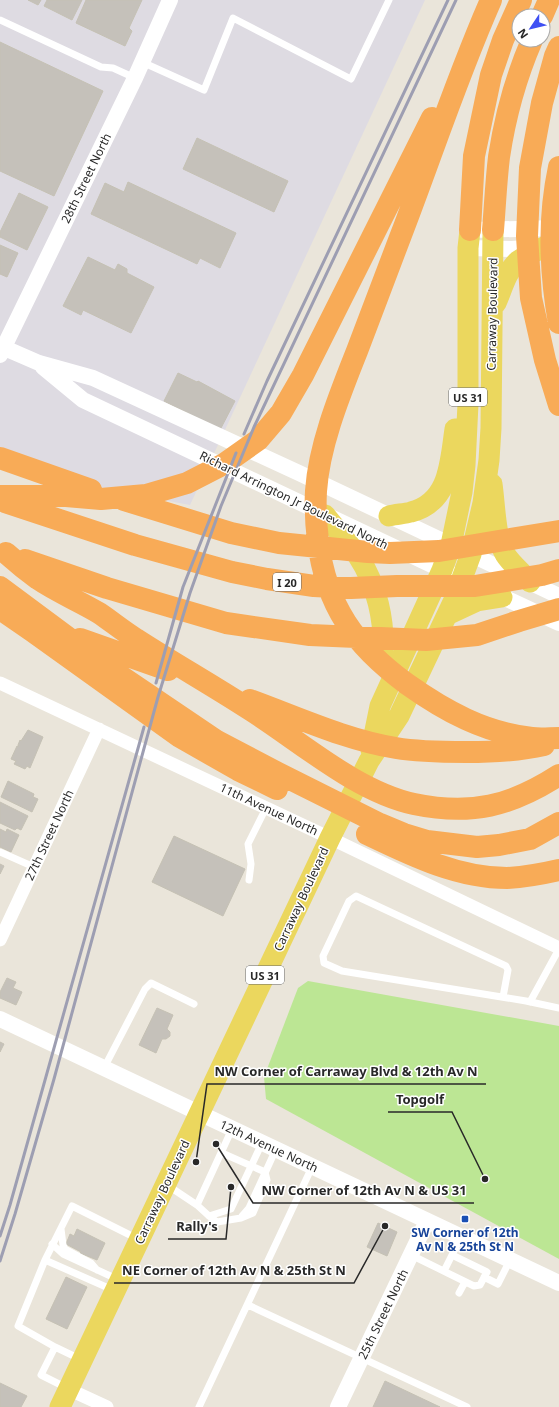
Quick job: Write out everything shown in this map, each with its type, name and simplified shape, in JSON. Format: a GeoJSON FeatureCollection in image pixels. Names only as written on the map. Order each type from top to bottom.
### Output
{"type":"FeatureCollection","features":[{"type":"Feature","properties":{"kind":"highway"},"geometry":{"type":"LineString","coordinates":[[0,496],[66,496],[100,499],[146,495],[186,483],[224,464],[258,440],[281,413],[303,376],[478,29],[491,0]]}},
{"type":"Feature","properties":{"kind":"highway","name":"US 31"},"geometry":{"type":"LineString","coordinates":[[469,239],[474,156],[491,76],[503,40],[522,0]]}},
{"type":"Feature","properties":{"kind":"highway"},"geometry":{"type":"LineString","coordinates":[[478,29],[346,379],[329,429],[320,465],[316,490],[316,519],[320,550],[326,578],[334,603],[347,624],[376,658],[421,694],[455,715],[505,734],[533,738],[559,738]]}},
{"type":"Feature","properties":{"kind":"highway"},"geometry":{"type":"LineString","coordinates":[[559,47],[555,56],[542,103],[530,168],[527,236],[531,298],[545,360],[559,406]]}},
{"type":"Feature","properties":{"kind":"highway","name":"US 31"},"geometry":{"type":"LineString","coordinates":[[493,240],[497,178],[504,131],[514,87],[529,48]]}},
{"type":"Feature","properties":{"kind":"highway"},"geometry":{"type":"LineString","coordinates":[[559,167],[556,179],[552,231],[554,295],[559,323]]}},
{"type":"Feature","properties":{"kind":"highway"},"geometry":{"type":"LineString","coordinates":[[497,178],[505,197],[516,212],[552,237]]}},
{"type":"Feature","properties":{"kind":"highway"},"geometry":{"type":"LineString","coordinates":[[0,458],[71,484],[171,515],[231,532],[279,543],[390,553],[439,551],[559,531]]}},
{"type":"Feature","properties":{"kind":"highway","name":"I 20"},"geometry":{"type":"LineString","coordinates":[[0,500],[136,545],[232,572],[314,586],[352,588],[397,586],[476,586],[542,575],[559,570]]}},
{"type":"Feature","properties":{"kind":"highway"},"geometry":{"type":"LineString","coordinates":[[3,552],[107,588],[226,623],[310,635],[426,640],[477,635],[559,609]]}},
{"type":"Feature","properties":{"kind":"highway"},"geometry":{"type":"LineString","coordinates":[[3,552],[38,579],[98,613],[250,710],[337,769],[366,786],[390,796],[413,803],[434,807],[468,809],[517,798],[539,788],[559,775]]}},
{"type":"Feature","properties":{"kind":"highway"},"geometry":{"type":"LineString","coordinates":[[0,587],[108,668],[217,741],[380,824],[404,834],[445,844],[477,847],[530,839],[559,823]]}},
{"type":"Feature","properties":{"kind":"highway"},"geometry":{"type":"LineString","coordinates":[[0,610],[340,733],[396,748],[425,752],[512,751],[559,741]]}},
{"type":"Feature","properties":{"kind":"highway"},"geometry":{"type":"LineString","coordinates":[[0,610],[32,631],[180,737],[238,770],[414,856],[443,867],[475,874],[506,878],[535,875],[559,870]]}},
{"type":"Feature","properties":{"kind":"main road"},"geometry":{"type":"LineString","coordinates":[[492,311],[514,265],[552,237]]}},
{"type":"Feature","properties":{"kind":"main road","name":"Carraway Boulevard"},"geometry":{"type":"LineString","coordinates":[[369,761],[380,706],[442,570],[451,545],[462,492],[468,404],[469,239]]}},
{"type":"Feature","properties":{"kind":"main road","name":"Carraway Boulevard"},"geometry":{"type":"LineString","coordinates":[[64,1398],[330,838],[369,761],[398,716],[462,579],[471,554],[483,503],[489,460],[491,428],[493,240]]}},
{"type":"Feature","properties":{"kind":"main road"},"geometry":{"type":"LineString","coordinates":[[389,516],[410,512],[427,505],[439,494],[444,485],[449,467],[468,343]]}},
{"type":"Feature","properties":{"kind":"main road"},"geometry":{"type":"LineString","coordinates":[[489,460],[500,541],[505,554],[530,582]]}},
{"type":"Feature","properties":{"kind":"main road"},"geometry":{"type":"LineString","coordinates":[[325,515],[357,554],[376,593],[381,615],[384,642],[380,706]]}},
{"type":"Feature","properties":{"kind":"main road"},"geometry":{"type":"LineString","coordinates":[[446,615],[477,601],[502,597]]}},
{"type":"Feature","properties":{"kind":"street","name":"28th Street North"},"geometry":{"type":"LineString","coordinates":[[1,349],[135,78],[170,0]]}},
{"type":"Feature","properties":{"kind":"street"},"geometry":{"type":"LineString","coordinates":[[469,239],[493,240],[552,237]]}},
{"type":"Feature","properties":{"kind":"street","name":"Richard Arrington Jr Boulevard North"},"geometry":{"type":"LineString","coordinates":[[1,349],[38,363],[93,378],[559,596]]}},
{"type":"Feature","properties":{"kind":"street","name":"Richard Arrington Jr Boulevard North"},"geometry":{"type":"LineString","coordinates":[[38,363],[83,400],[442,570],[559,623]]}},
{"type":"Feature","properties":{"kind":"street","name":"11th Avenue North"},"geometry":{"type":"LineString","coordinates":[[0,683],[330,838],[559,948]]}},
{"type":"Feature","properties":{"kind":"street","name":"27th Street North"},"geometry":{"type":"LineString","coordinates":[[0,940],[34,867],[104,732]]}},
{"type":"Feature","properties":{"kind":"street","name":"12th Avenue North"},"geometry":{"type":"LineString","coordinates":[[7,1022],[559,1283]]}},
{"type":"Feature","properties":{"kind":"street","name":"25th Street North"},"geometry":{"type":"LineString","coordinates":[[338,1407],[428,1221]]}},
{"type":"Feature","properties":{"kind":"street"},"geometry":{"type":"LineString","coordinates":[[64,1398],[106,1407]]}},
{"type":"Feature","properties":{"kind":"lane"},"geometry":{"type":"LineString","coordinates":[[142,62],[204,90],[233,18],[352,79],[389,0]]}},
{"type":"Feature","properties":{"kind":"lane"},"geometry":{"type":"LineString","coordinates":[[0,20],[101,67],[113,68],[135,78]]}},
{"type":"Feature","properties":{"kind":"lane"},"geometry":{"type":"LineString","coordinates":[[249,880],[251,864],[248,844],[266,808]]}},
{"type":"Feature","properties":{"kind":"lane"},"geometry":{"type":"LineString","coordinates":[[0,852],[34,867]]}},
{"type":"Feature","properties":{"kind":"lane"},"geometry":{"type":"LineString","coordinates":[[503,997],[508,970],[506,966],[356,896],[349,901],[323,956],[324,963],[342,971],[503,997],[559,1008]]}},
{"type":"Feature","properties":{"kind":"lane"},"geometry":{"type":"LineString","coordinates":[[530,1002],[559,948]]}},
{"type":"Feature","properties":{"kind":"lane"},"geometry":{"type":"LineString","coordinates":[[104,1068],[149,984],[152,983],[194,1004]]}},
{"type":"Feature","properties":{"kind":"lane"},"geometry":{"type":"LineString","coordinates":[[197,1204],[232,1128]]}},
{"type":"Feature","properties":{"kind":"lane"},"geometry":{"type":"LineString","coordinates":[[166,1184],[197,1204],[217,1222],[241,1218],[249,1208],[265,1172],[269,1146]]}},
{"type":"Feature","properties":{"kind":"lane"},"geometry":{"type":"LineString","coordinates":[[209,1216],[232,1209],[252,1166],[269,1146]]}},
{"type":"Feature","properties":{"kind":"lane"},"geometry":{"type":"LineString","coordinates":[[222,1152],[265,1172]]}},
{"type":"Feature","properties":{"kind":"lane"},"geometry":{"type":"LineString","coordinates":[[199,1407],[312,1166]]}},
{"type":"Feature","properties":{"kind":"lane"},"geometry":{"type":"LineString","coordinates":[[82,1360],[18,1326],[52,1244],[72,1206],[140,1240]]}},
{"type":"Feature","properties":{"kind":"lane"},"geometry":{"type":"LineString","coordinates":[[61,1229],[62,1245],[65,1249],[91,1263],[98,1271]]}},
{"type":"Feature","properties":{"kind":"lane"},"geometry":{"type":"LineString","coordinates":[[444,1271],[461,1237]]}},
{"type":"Feature","properties":{"kind":"lane"},"geometry":{"type":"LineString","coordinates":[[52,1244],[63,1254],[98,1271],[118,1286]]}},
{"type":"Feature","properties":{"kind":"lane"},"geometry":{"type":"LineString","coordinates":[[411,1255],[474,1286],[480,1285],[487,1272],[468,1266],[452,1255]]}},
{"type":"Feature","properties":{"kind":"lane"},"geometry":{"type":"LineString","coordinates":[[45,1260],[118,1286]]}},
{"type":"Feature","properties":{"kind":"lane"},"geometry":{"type":"LineString","coordinates":[[484,1277],[498,1284],[510,1260]]}},
{"type":"Feature","properties":{"kind":"lane"},"geometry":{"type":"LineString","coordinates":[[459,1293],[466,1281]]}},
{"type":"Feature","properties":{"kind":"lane"},"geometry":{"type":"LineString","coordinates":[[248,1305],[468,1407]]}},
{"type":"Feature","properties":{"kind":"lane"},"geometry":{"type":"LineString","coordinates":[[55,1347],[41,1375],[64,1398]]}},
{"type":"Feature","properties":{"kind":"shaded area"},"geometry":{"type":"Polygon","coordinates":[[[0,0],[425,0],[190,505],[14,472],[0,467],[0,0]]]}},
{"type":"Feature","properties":{"kind":"green space"},"geometry":{"type":"Polygon","coordinates":[[[308,981],[559,1026],[559,1259],[266,1099],[264,1077],[298,988],[308,981]]]}},
{"type":"Feature","properties":{"kind":"building"},"geometry":{"type":"Polygon","coordinates":[[[28,0],[41,0],[38,5],[28,0]]]}},
{"type":"Feature","properties":{"kind":"building"},"geometry":{"type":"Polygon","coordinates":[[[47,0],[82,0],[72,20],[44,6],[47,0]]]}},
{"type":"Feature","properties":{"kind":"building"},"geometry":{"type":"Polygon","coordinates":[[[86,0],[142,0],[129,28],[132,31],[125,46],[76,23],[86,0]]]}},
{"type":"Feature","properties":{"kind":"building"},"geometry":{"type":"Polygon","coordinates":[[[0,42],[103,91],[54,196],[0,171],[0,42]]]}},
{"type":"Feature","properties":{"kind":"building"},"geometry":{"type":"Polygon","coordinates":[[[197,138],[288,181],[274,212],[183,169],[197,138]]]}},
{"type":"Feature","properties":{"kind":"building"},"geometry":{"type":"Polygon","coordinates":[[[128,182],[236,233],[220,268],[200,258],[197,264],[91,214],[105,183],[124,192],[128,182]]]}},
{"type":"Feature","properties":{"kind":"building"},"geometry":{"type":"Polygon","coordinates":[[[19,193],[48,207],[27,250],[0,237],[0,232],[19,193]]]}},
{"type":"Feature","properties":{"kind":"building"},"geometry":{"type":"Polygon","coordinates":[[[0,245],[18,253],[7,277],[0,274],[0,245]]]}},
{"type":"Feature","properties":{"kind":"building"},"geometry":{"type":"Polygon","coordinates":[[[88,257],[115,270],[118,264],[127,269],[127,273],[154,287],[131,333],[83,310],[81,315],[63,306],[88,257]]]}},
{"type":"Feature","properties":{"kind":"building"},"geometry":{"type":"Polygon","coordinates":[[[178,373],[197,382],[198,381],[235,401],[220,430],[164,401],[178,373]]]}},
{"type":"Feature","properties":{"kind":"building"},"geometry":{"type":"Polygon","coordinates":[[[28,730],[43,737],[30,768],[27,766],[25,769],[14,764],[16,761],[11,759],[17,746],[19,746],[20,740],[21,741],[28,730]]]}},
{"type":"Feature","properties":{"kind":"building"},"geometry":{"type":"Polygon","coordinates":[[[8,781],[34,794],[33,797],[38,799],[32,812],[1,797],[8,781]]]}},
{"type":"Feature","properties":{"kind":"building"},"geometry":{"type":"Polygon","coordinates":[[[0,802],[28,816],[21,830],[17,828],[15,830],[0,823],[0,802]]]}},
{"type":"Feature","properties":{"kind":"building"},"geometry":{"type":"Polygon","coordinates":[[[0,829],[6,832],[7,829],[19,835],[11,852],[0,847],[0,829]]]}},
{"type":"Feature","properties":{"kind":"building"},"geometry":{"type":"Polygon","coordinates":[[[174,836],[245,869],[223,916],[152,882],[174,836]]]}},
{"type":"Feature","properties":{"kind":"building"},"geometry":{"type":"Polygon","coordinates":[[[0,864],[4,866],[0,874],[0,864]]]}},
{"type":"Feature","properties":{"kind":"building"},"geometry":{"type":"Polygon","coordinates":[[[7,978],[16,982],[13,988],[22,992],[16,1005],[0,998],[0,992],[7,978]]]}},
{"type":"Feature","properties":{"kind":"building"},"geometry":{"type":"Polygon","coordinates":[[[157,1008],[173,1015],[167,1029],[170,1032],[170,1036],[166,1039],[162,1039],[156,1053],[139,1045],[157,1008]]]}},
{"type":"Feature","properties":{"kind":"building"},"geometry":{"type":"Polygon","coordinates":[[[0,1042],[4,1044],[0,1052],[0,1042]]]}},
{"type":"Feature","properties":{"kind":"building"},"geometry":{"type":"Polygon","coordinates":[[[378,1223],[397,1232],[387,1256],[367,1247],[378,1223]]]}},
{"type":"Feature","properties":{"kind":"building"},"geometry":{"type":"Polygon","coordinates":[[[77,1229],[105,1243],[97,1260],[80,1253],[81,1252],[66,1244],[70,1234],[74,1236],[77,1229]]]}},
{"type":"Feature","properties":{"kind":"building"},"geometry":{"type":"Polygon","coordinates":[[[66,1277],[87,1287],[67,1329],[46,1319],[66,1277]]]}},
{"type":"Feature","properties":{"kind":"building"},"geometry":{"type":"Polygon","coordinates":[[[385,1381],[440,1407],[373,1407],[385,1381]]]}},
{"type":"Feature","properties":{"kind":"building"},"geometry":{"type":"Polygon","coordinates":[[[0,1383],[27,1396],[21,1407],[0,1407],[0,1383]]]}},
{"type":"Feature","properties":{"kind":"railway"},"geometry":{"type":"LineString","coordinates":[[244,434],[267,381],[448,0]]}},
{"type":"Feature","properties":{"kind":"railway"},"geometry":{"type":"LineString","coordinates":[[0,1261],[54,1079],[158,697],[190,593],[221,506],[254,427],[456,0]]}},
{"type":"Feature","properties":{"kind":"railway"},"geometry":{"type":"LineString","coordinates":[[156,683],[183,587],[236,453]]}},
{"type":"Feature","properties":{"kind":"railway"},"geometry":{"type":"LineString","coordinates":[[0,1236],[144,727]]}},
{"type":"Feature","properties":{"kind":"place","name":"NW Corner of 12th Av N & US 31"},"geometry":{"type":"Point","coordinates":[216,1144]}},
{"type":"Feature","properties":{"kind":"place","name":"NW Corner of Carraway Blvd & 12th Av N"},"geometry":{"type":"Point","coordinates":[196,1162]}},
{"type":"Feature","properties":{"kind":"place","name":"Topgolf"},"geometry":{"type":"Point","coordinates":[485,1179]}},
{"type":"Feature","properties":{"kind":"place","name":"Rally's"},"geometry":{"type":"Point","coordinates":[231,1187]}},
{"type":"Feature","properties":{"kind":"place","name":"SW Corner of 12th Av N & 25th St N"},"geometry":{"type":"Point","coordinates":[465,1219]}},
{"type":"Feature","properties":{"kind":"place","name":"NE Corner of 12th Av N & 25th St N"},"geometry":{"type":"Point","coordinates":[385,1226]}}]}
